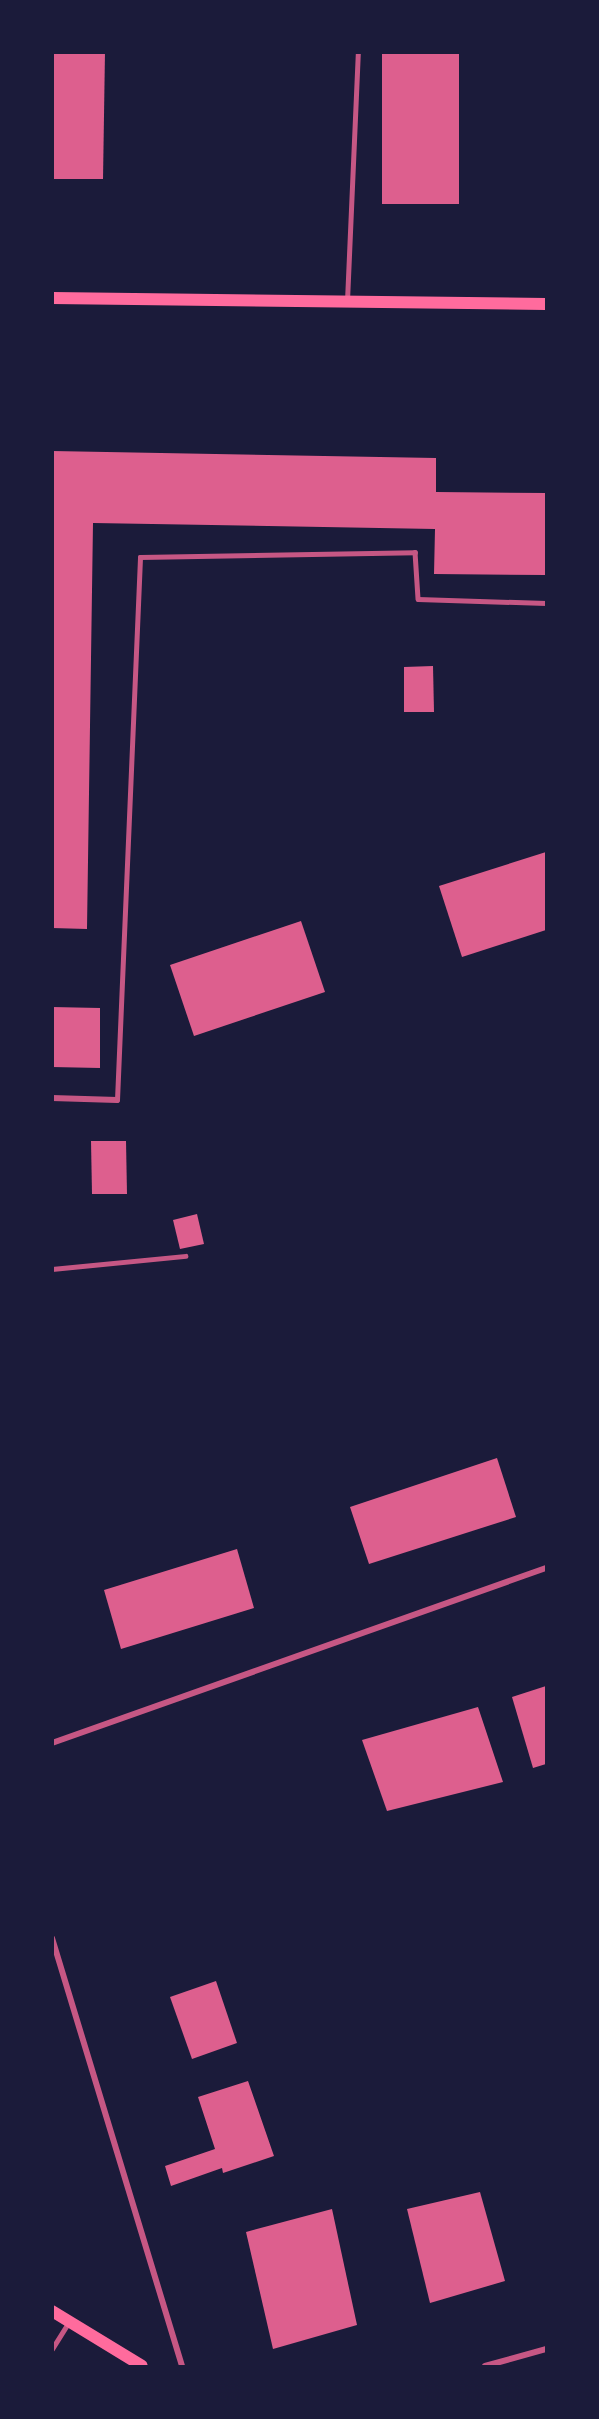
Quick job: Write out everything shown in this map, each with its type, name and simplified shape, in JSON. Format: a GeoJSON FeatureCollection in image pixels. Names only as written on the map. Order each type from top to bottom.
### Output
{"type":"FeatureCollection","features":[{"type":"Feature","properties":{"kind":"main road"},"geometry":{"type":"LineString","coordinates":[[52,298],[546,304]]}},
{"type":"Feature","properties":{"kind":"main road"},"geometry":{"type":"LineString","coordinates":[[52,2311],[142,2367]]}},
{"type":"Feature","properties":{"kind":"street"},"geometry":{"type":"LineString","coordinates":[[52,1098],[117,1100]]}},
{"type":"Feature","properties":{"kind":"street"},"geometry":{"type":"LineString","coordinates":[[52,1743],[546,1568]]}},
{"type":"Feature","properties":{"kind":"street"},"geometry":{"type":"LineString","coordinates":[[52,1938],[182,2367]]}},
{"type":"Feature","properties":{"kind":"street"},"geometry":{"type":"LineString","coordinates":[[485,2367],[546,2349]]}},
{"type":"Feature","properties":{"kind":"lane"},"geometry":{"type":"LineString","coordinates":[[347,301],[358,52]]}},
{"type":"Feature","properties":{"kind":"lane"},"geometry":{"type":"LineString","coordinates":[[117,1100],[140,557],[415,552],[418,600],[546,603]]}},
{"type":"Feature","properties":{"kind":"lane"},"geometry":{"type":"LineString","coordinates":[[52,1269],[185,1256]]}},
{"type":"Feature","properties":{"kind":"lane"},"geometry":{"type":"LineString","coordinates":[[52,2349],[69,2321]]}},
{"type":"Feature","properties":{"kind":"building"},"geometry":{"type":"Polygon","coordinates":[[[52,52],[105,52],[103,179],[52,179],[52,52]]]}},
{"type":"Feature","properties":{"kind":"building"},"geometry":{"type":"Polygon","coordinates":[[[382,52],[459,52],[459,204],[382,204],[382,52]]]}},
{"type":"Feature","properties":{"kind":"building"},"geometry":{"type":"Polygon","coordinates":[[[52,451],[436,458],[436,492],[546,493],[546,575],[434,574],[435,529],[93,523],[87,929],[52,928],[52,451]]]}},
{"type":"Feature","properties":{"kind":"building"},"geometry":{"type":"Polygon","coordinates":[[[433,666],[434,712],[404,712],[404,667],[433,666]]]}},
{"type":"Feature","properties":{"kind":"building"},"geometry":{"type":"Polygon","coordinates":[[[546,852],[546,930],[462,957],[439,886],[546,852]]]}},
{"type":"Feature","properties":{"kind":"building"},"geometry":{"type":"Polygon","coordinates":[[[301,921],[325,992],[194,1036],[170,965],[301,921]]]}},
{"type":"Feature","properties":{"kind":"building"},"geometry":{"type":"Polygon","coordinates":[[[52,1007],[100,1008],[100,1068],[52,1067],[52,1007]]]}},
{"type":"Feature","properties":{"kind":"building"},"geometry":{"type":"Polygon","coordinates":[[[91,1141],[126,1141],[127,1194],[92,1194],[91,1141]]]}},
{"type":"Feature","properties":{"kind":"building"},"geometry":{"type":"Polygon","coordinates":[[[197,1214],[204,1244],[180,1249],[173,1220],[197,1214]]]}},
{"type":"Feature","properties":{"kind":"building"},"geometry":{"type":"Polygon","coordinates":[[[497,1458],[516,1517],[369,1564],[350,1507],[497,1458]]]}},
{"type":"Feature","properties":{"kind":"building"},"geometry":{"type":"Polygon","coordinates":[[[237,1549],[254,1608],[121,1649],[104,1590],[237,1549]]]}},
{"type":"Feature","properties":{"kind":"building"},"geometry":{"type":"Polygon","coordinates":[[[546,1686],[546,1764],[533,1768],[512,1697],[546,1686]]]}},
{"type":"Feature","properties":{"kind":"building"},"geometry":{"type":"Polygon","coordinates":[[[478,1707],[503,1782],[387,1811],[362,1740],[478,1707]]]}},
{"type":"Feature","properties":{"kind":"building"},"geometry":{"type":"Polygon","coordinates":[[[216,1981],[237,2043],[192,2059],[170,1997],[216,1981]]]}},
{"type":"Feature","properties":{"kind":"building"},"geometry":{"type":"Polygon","coordinates":[[[248,2081],[274,2156],[223,2173],[222,2168],[171,2186],[165,2166],[215,2149],[198,2097],[248,2081]]]}},
{"type":"Feature","properties":{"kind":"building"},"geometry":{"type":"Polygon","coordinates":[[[480,2192],[505,2281],[430,2303],[407,2209],[480,2192]]]}},
{"type":"Feature","properties":{"kind":"building"},"geometry":{"type":"Polygon","coordinates":[[[332,2209],[357,2325],[273,2349],[246,2232],[332,2209]]]}}]}
